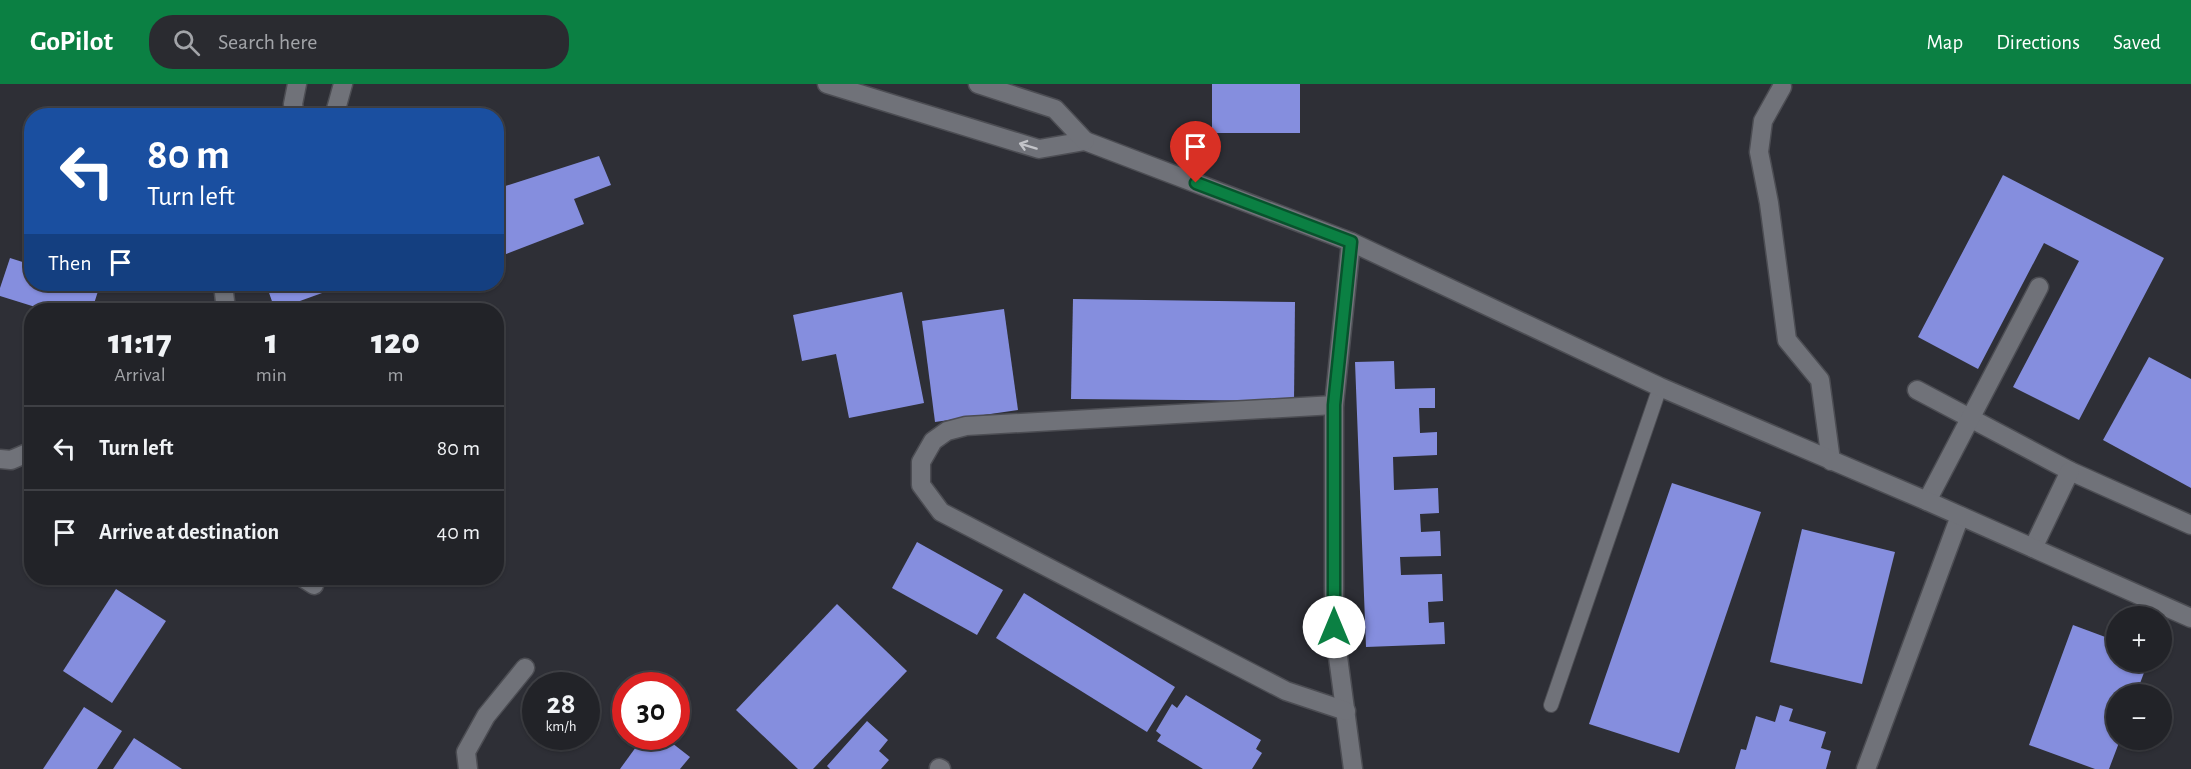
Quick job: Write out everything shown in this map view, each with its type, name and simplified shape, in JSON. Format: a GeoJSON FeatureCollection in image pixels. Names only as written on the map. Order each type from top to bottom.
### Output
{"type":"FeatureCollection","features":[{"type":"Feature","properties":{"kind":"street"},"geometry":{"type":"LineString","coordinates":[[294,108],[297,84]]}},
{"type":"Feature","properties":{"kind":"street"},"geometry":{"type":"LineString","coordinates":[[336,108],[343,84]]}},
{"type":"Feature","properties":{"kind":"street"},"geometry":{"type":"LineString","coordinates":[[827,84],[1039,149],[1085,141]]}},
{"type":"Feature","properties":{"kind":"street"},"geometry":{"type":"LineString","coordinates":[[978,84],[1054,109],[1085,141],[1351,242],[1660,387],[1927,501],[2191,618]]}},
{"type":"Feature","properties":{"kind":"street"},"geometry":{"type":"LineString","coordinates":[[1782,87],[1763,122],[1760,152],[1787,340],[1820,381],[1831,460]]}},
{"type":"Feature","properties":{"kind":"street"},"geometry":{"type":"LineString","coordinates":[[1351,242],[1334,405],[1334,627],[1353,769]]}},
{"type":"Feature","properties":{"kind":"street"},"geometry":{"type":"LineString","coordinates":[[1927,501],[2039,287]]}},
{"type":"Feature","properties":{"kind":"street"},"geometry":{"type":"LineString","coordinates":[[1917,390],[2070,471],[2191,525]]}},
{"type":"Feature","properties":{"kind":"street"},"geometry":{"type":"LineString","coordinates":[[1334,405],[966,426],[948,430],[933,441],[921,462],[921,484],[941,512],[1287,691],[1346,711]]}},
{"type":"Feature","properties":{"kind":"street"},"geometry":{"type":"LineString","coordinates":[[0,459],[11,460],[24,454]]}},
{"type":"Feature","properties":{"kind":"street"},"geometry":{"type":"LineString","coordinates":[[2033,548],[2070,471]]}},
{"type":"Feature","properties":{"kind":"street"},"geometry":{"type":"LineString","coordinates":[[1866,769],[1960,516]]}},
{"type":"Feature","properties":{"kind":"street"},"geometry":{"type":"LineString","coordinates":[[468,769],[466,752],[486,716],[525,668]]}},
{"type":"Feature","properties":{"kind":"lane"},"geometry":{"type":"LineString","coordinates":[[1551,705],[1660,387]]}},
{"type":"Feature","properties":{"kind":"building"},"geometry":{"type":"Polygon","coordinates":[[[1212,84],[1300,84],[1300,133],[1212,133],[1212,84]]]}},
{"type":"Feature","properties":{"kind":"building"},"geometry":{"type":"Polygon","coordinates":[[[599,156],[611,185],[574,199],[584,224],[504,255],[504,186],[599,156]]]}},
{"type":"Feature","properties":{"kind":"building"},"geometry":{"type":"Polygon","coordinates":[[[2003,175],[2164,258],[2079,420],[2013,387],[2079,261],[2044,243],[1978,369],[1918,337],[2003,175]]]}},
{"type":"Feature","properties":{"kind":"building"},"geometry":{"type":"Polygon","coordinates":[[[10,258],[24,262],[24,291],[98,291],[94,303],[24,303],[0,296],[0,288],[10,258]]]}},
{"type":"Feature","properties":{"kind":"building"},"geometry":{"type":"Polygon","coordinates":[[[268,291],[328,291],[294,303],[273,303],[268,291]]]}},
{"type":"Feature","properties":{"kind":"building"},"geometry":{"type":"Polygon","coordinates":[[[902,292],[924,403],[849,418],[836,354],[802,361],[793,315],[902,292]]]}},
{"type":"Feature","properties":{"kind":"building"},"geometry":{"type":"Polygon","coordinates":[[[1073,299],[1295,302],[1294,401],[1071,399],[1073,299]]]}},
{"type":"Feature","properties":{"kind":"building"},"geometry":{"type":"Polygon","coordinates":[[[1004,309],[1018,410],[935,422],[922,321],[1004,309]]]}},
{"type":"Feature","properties":{"kind":"building"},"geometry":{"type":"Polygon","coordinates":[[[2149,357],[2191,379],[2191,488],[2103,440],[2149,357]]]}},
{"type":"Feature","properties":{"kind":"building"},"geometry":{"type":"Polygon","coordinates":[[[1394,361],[1395,389],[1435,388],[1435,408],[1419,408],[1420,433],[1437,432],[1437,455],[1393,457],[1394,490],[1438,488],[1439,513],[1420,514],[1421,532],[1440,531],[1441,556],[1400,557],[1401,575],[1442,574],[1443,601],[1428,602],[1429,623],[1444,622],[1445,644],[1366,647],[1355,362],[1394,361]]]}},
{"type":"Feature","properties":{"kind":"building"},"geometry":{"type":"Polygon","coordinates":[[[1672,483],[1761,512],[1679,753],[1589,724],[1672,483]]]}},
{"type":"Feature","properties":{"kind":"building"},"geometry":{"type":"Polygon","coordinates":[[[1802,529],[1895,552],[1862,684],[1770,662],[1802,529]]]}},
{"type":"Feature","properties":{"kind":"building"},"geometry":{"type":"Polygon","coordinates":[[[917,542],[1003,590],[977,635],[892,588],[917,542]]]}},
{"type":"Feature","properties":{"kind":"building"},"geometry":{"type":"Polygon","coordinates":[[[116,589],[166,621],[112,703],[63,671],[116,589]]]}},
{"type":"Feature","properties":{"kind":"building"},"geometry":{"type":"Polygon","coordinates":[[[1024,593],[1175,687],[1147,732],[996,638],[1024,593]]]}},
{"type":"Feature","properties":{"kind":"building"},"geometry":{"type":"Polygon","coordinates":[[[837,604],[907,671],[813,769],[798,769],[736,710],[837,604]]]}},
{"type":"Feature","properties":{"kind":"building"},"geometry":{"type":"Polygon","coordinates":[[[2073,625],[2106,637],[2106,672],[2144,672],[2140,684],[2106,684],[2106,750],[2116,750],[2109,769],[2095,769],[2029,745],[2073,625]]]}},
{"type":"Feature","properties":{"kind":"building"},"geometry":{"type":"Polygon","coordinates":[[[1186,695],[1261,740],[1256,749],[1262,753],[1252,769],[1203,769],[1157,741],[1161,735],[1156,731],[1172,704],[1177,708],[1186,695]]]}},
{"type":"Feature","properties":{"kind":"building"},"geometry":{"type":"Polygon","coordinates":[[[1780,705],[1793,709],[1789,721],[1826,732],[1821,748],[1831,751],[1826,769],[1735,769],[1741,749],[1746,750],[1756,716],[1775,722],[1780,705]]]}},
{"type":"Feature","properties":{"kind":"building"},"geometry":{"type":"Polygon","coordinates":[[[84,707],[122,731],[97,769],[43,769],[84,707]]]}},
{"type":"Feature","properties":{"kind":"building"},"geometry":{"type":"Polygon","coordinates":[[[867,721],[888,740],[879,751],[889,760],[881,769],[830,769],[827,766],[867,721]]]}},
{"type":"Feature","properties":{"kind":"building"},"geometry":{"type":"Polygon","coordinates":[[[134,738],[182,769],[113,769],[134,738]]]}},
{"type":"Feature","properties":{"kind":"building"},"geometry":{"type":"Polygon","coordinates":[[[634,750],[681,750],[690,757],[680,769],[620,769],[634,750]]]}},
{"type":"Feature","properties":{"kind":"route"},"geometry":{"type":"LineString","coordinates":[[1196,183],[1351,242],[1334,405],[1334,627]]}}]}
